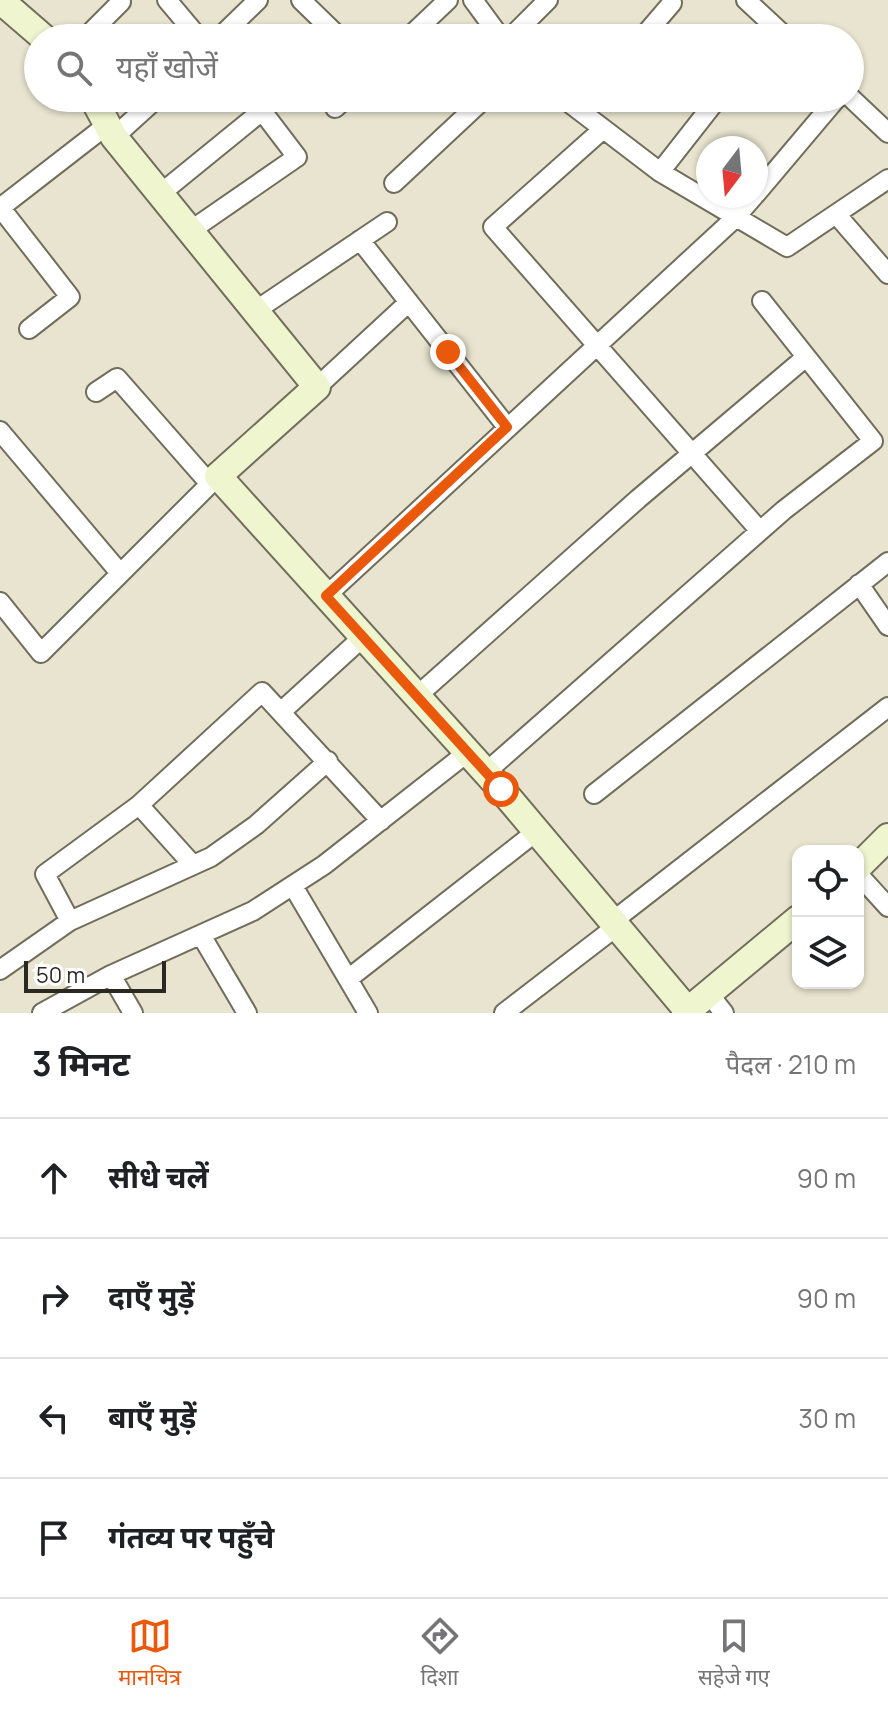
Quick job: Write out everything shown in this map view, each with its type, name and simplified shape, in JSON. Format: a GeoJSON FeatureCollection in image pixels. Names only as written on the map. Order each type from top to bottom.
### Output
{"type":"FeatureCollection","features":[{"type":"Feature","properties":{"kind":"street"},"geometry":{"type":"LineString","coordinates":[[0,0],[28,24]]}},
{"type":"Feature","properties":{"kind":"street"},"geometry":{"type":"LineString","coordinates":[[167,0],[187,24]]}},
{"type":"Feature","properties":{"kind":"street"},"geometry":{"type":"LineString","coordinates":[[233,24],[258,0]]}},
{"type":"Feature","properties":{"kind":"street"},"geometry":{"type":"LineString","coordinates":[[301,0],[326,24]]}},
{"type":"Feature","properties":{"kind":"street"},"geometry":{"type":"LineString","coordinates":[[423,24],[448,0]]}},
{"type":"Feature","properties":{"kind":"street"},"geometry":{"type":"LineString","coordinates":[[473,0],[491,24]]}},
{"type":"Feature","properties":{"kind":"street"},"geometry":{"type":"LineString","coordinates":[[524,24],[548,0]]}},
{"type":"Feature","properties":{"kind":"street"},"geometry":{"type":"LineString","coordinates":[[746,0],[772,24]]}},
{"type":"Feature","properties":{"kind":"street"},"geometry":{"type":"LineString","coordinates":[[99,24],[121,2]]}},
{"type":"Feature","properties":{"kind":"street"},"geometry":{"type":"LineString","coordinates":[[654,24],[672,3]]}},
{"type":"Feature","properties":{"kind":"street"},"geometry":{"type":"LineString","coordinates":[[864,110],[888,133]]}},
{"type":"Feature","properties":{"kind":"street"},"geometry":{"type":"LineString","coordinates":[[101,112],[111,131],[160,194],[317,387]]}},
{"type":"Feature","properties":{"kind":"street"},"geometry":{"type":"LineString","coordinates":[[29,329],[70,297],[0,208],[137,112]]}},
{"type":"Feature","properties":{"kind":"street"},"geometry":{"type":"LineString","coordinates":[[160,194],[249,112]]}},
{"type":"Feature","properties":{"kind":"street"},"geometry":{"type":"LineString","coordinates":[[190,231],[297,157],[262,112]]}},
{"type":"Feature","properties":{"kind":"street"},"geometry":{"type":"LineString","coordinates":[[394,183],[470,112]]}},
{"type":"Feature","properties":{"kind":"street"},"geometry":{"type":"LineString","coordinates":[[590,112],[602,130],[660,172],[734,219],[787,247],[888,179]]}},
{"type":"Feature","properties":{"kind":"street"},"geometry":{"type":"LineString","coordinates":[[660,172],[707,112]]}},
{"type":"Feature","properties":{"kind":"street"},"geometry":{"type":"LineString","coordinates":[[768,180],[825,112]]}},
{"type":"Feature","properties":{"kind":"street"},"geometry":{"type":"LineString","coordinates":[[602,130],[493,227],[760,531]]}},
{"type":"Feature","properties":{"kind":"street"},"geometry":{"type":"LineString","coordinates":[[326,596],[744,208]]}},
{"type":"Feature","properties":{"kind":"street"},"geometry":{"type":"LineString","coordinates":[[836,214],[888,274]]}},
{"type":"Feature","properties":{"kind":"street"},"geometry":{"type":"LineString","coordinates":[[255,311],[387,222]]}},
{"type":"Feature","properties":{"kind":"street"},"geometry":{"type":"LineString","coordinates":[[360,240],[507,427]]}},
{"type":"Feature","properties":{"kind":"street"},"geometry":{"type":"LineString","coordinates":[[486,772],[760,531],[873,441],[762,301]]}},
{"type":"Feature","properties":{"kind":"street"},"geometry":{"type":"LineString","coordinates":[[0,602],[41,653],[214,480],[409,302]]}},
{"type":"Feature","properties":{"kind":"street"},"geometry":{"type":"LineString","coordinates":[[417,696],[806,357]]}},
{"type":"Feature","properties":{"kind":"street"},"geometry":{"type":"LineString","coordinates":[[96,392],[117,378],[326,596],[486,772],[687,1012],[717,1004],[792,925]]}},
{"type":"Feature","properties":{"kind":"street"},"geometry":{"type":"LineString","coordinates":[[0,431],[120,573]]}},
{"type":"Feature","properties":{"kind":"street"},"geometry":{"type":"LineString","coordinates":[[594,794],[888,562]]}},
{"type":"Feature","properties":{"kind":"street"},"geometry":{"type":"LineString","coordinates":[[859,584],[888,626]]}},
{"type":"Feature","properties":{"kind":"street"},"geometry":{"type":"LineString","coordinates":[[283,710],[363,637]]}},
{"type":"Feature","properties":{"kind":"street"},"geometry":{"type":"LineString","coordinates":[[70,921],[45,874],[139,805],[262,692],[283,710],[381,821]]}},
{"type":"Feature","properties":{"kind":"street"},"geometry":{"type":"LineString","coordinates":[[504,1013],[888,707]]}},
{"type":"Feature","properties":{"kind":"street"},"geometry":{"type":"LineString","coordinates":[[42,1013],[111,975],[253,911],[293,886],[381,821],[468,752]]}},
{"type":"Feature","properties":{"kind":"street"},"geometry":{"type":"LineString","coordinates":[[0,970],[70,921],[193,865],[256,825],[328,761]]}},
{"type":"Feature","properties":{"kind":"street"},"geometry":{"type":"LineString","coordinates":[[139,805],[193,865]]}},
{"type":"Feature","properties":{"kind":"street"},"geometry":{"type":"LineString","coordinates":[[348,979],[537,831]]}},
{"type":"Feature","properties":{"kind":"street"},"geometry":{"type":"LineString","coordinates":[[864,861],[888,837]]}},
{"type":"Feature","properties":{"kind":"street"},"geometry":{"type":"LineString","coordinates":[[864,881],[888,907]]}},
{"type":"Feature","properties":{"kind":"street"},"geometry":{"type":"LineString","coordinates":[[293,886],[368,1013]]}},
{"type":"Feature","properties":{"kind":"street"},"geometry":{"type":"LineString","coordinates":[[201,935],[247,1013]]}},
{"type":"Feature","properties":{"kind":"street"},"geometry":{"type":"LineString","coordinates":[[111,975],[133,1013]]}},
{"type":"Feature","properties":{"kind":"route"},"geometry":{"type":"LineString","coordinates":[[448,352],[507,427],[326,596],[501,789]]}}]}
